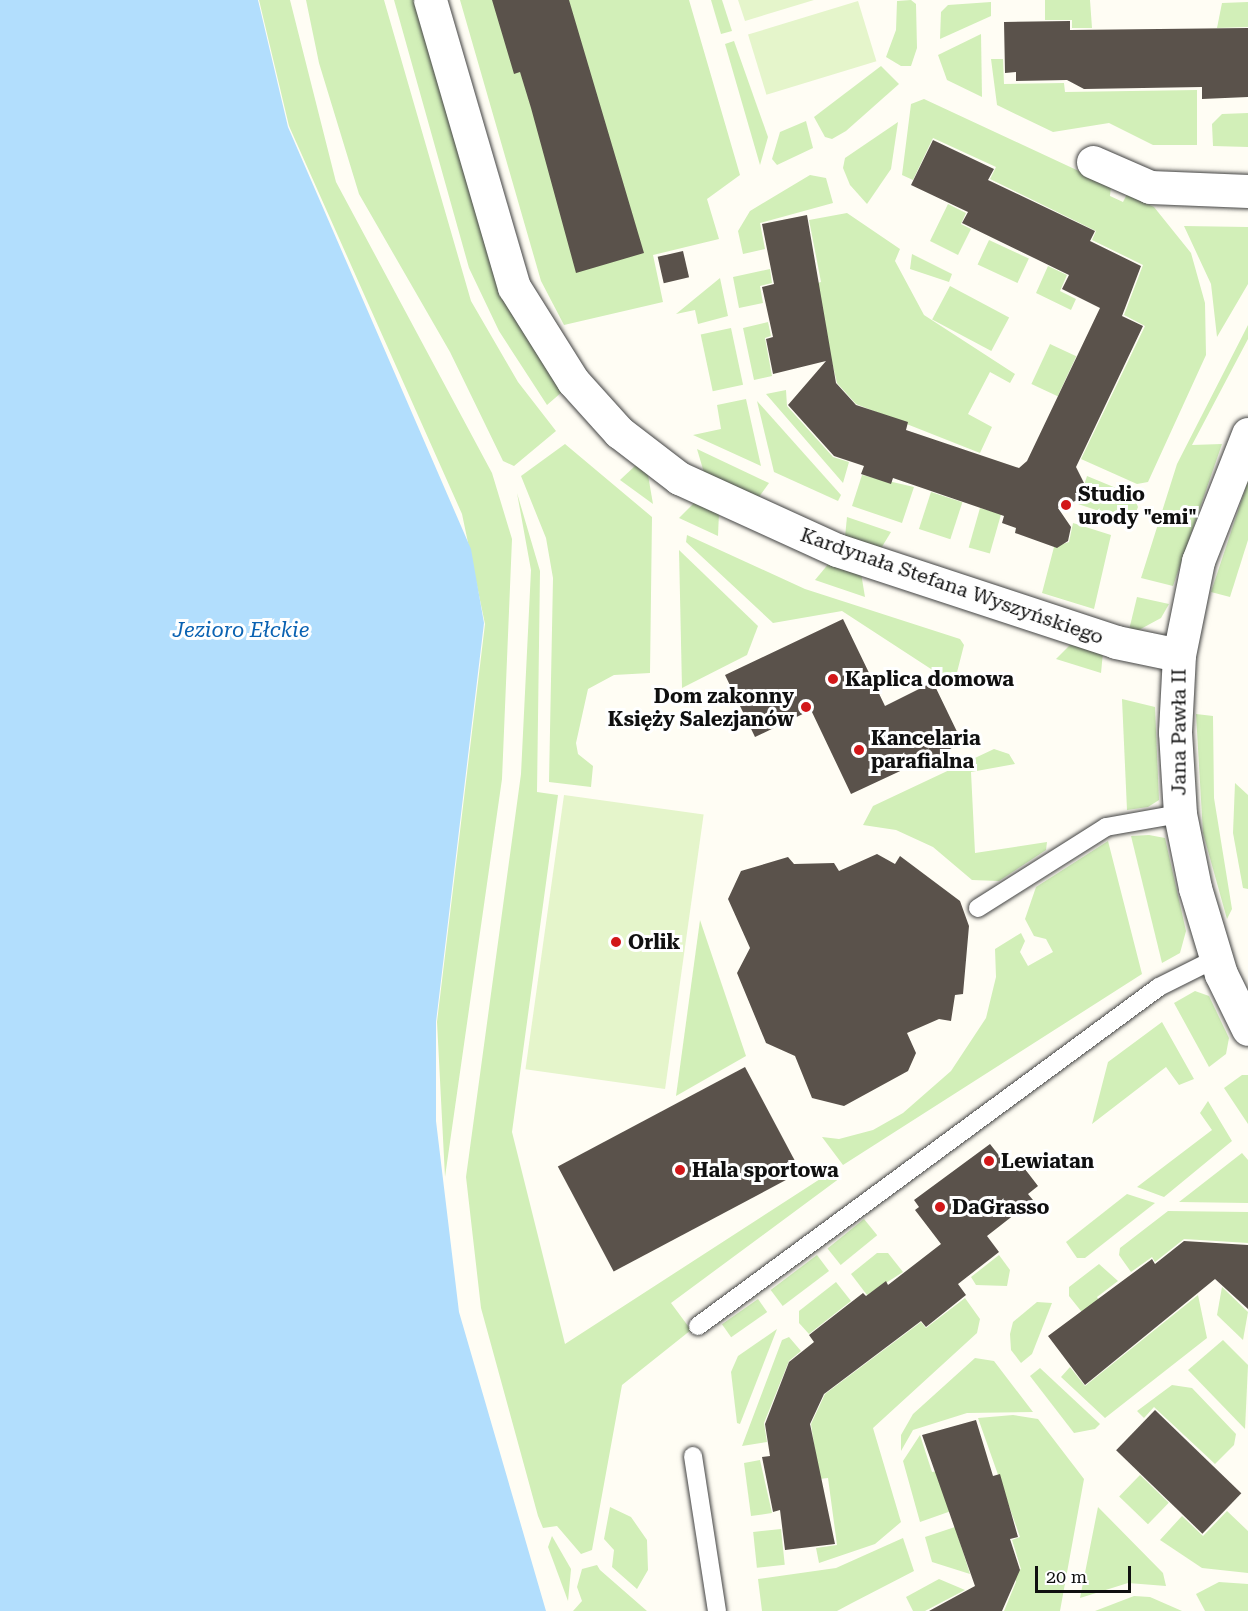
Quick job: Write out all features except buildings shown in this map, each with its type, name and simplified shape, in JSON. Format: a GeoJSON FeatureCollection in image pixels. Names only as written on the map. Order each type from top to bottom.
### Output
{"type":"FeatureCollection","features":[{"type":"Feature","properties":{"kind":"street","name":"Kardynała Stefana Wyszyńskiego"},"geometry":{"type":"LineString","coordinates":[[430,0],[514,287],[573,381],[619,432],[679,478],[837,550],[1116,642],[1179,655]]}},
{"type":"Feature","properties":{"kind":"street"},"geometry":{"type":"LineString","coordinates":[[1093,162],[1150,187],[1248,191]]}},
{"type":"Feature","properties":{"kind":"street","name":"Jana Pawła II"},"geometry":{"type":"LineString","coordinates":[[1248,434],[1198,561],[1179,655],[1175,732],[1180,814],[1215,959],[1248,1029]]}},
{"type":"Feature","properties":{"kind":"lane"},"geometry":{"type":"LineString","coordinates":[[978,908],[1106,827],[1180,814]]}},
{"type":"Feature","properties":{"kind":"lane"},"geometry":{"type":"LineString","coordinates":[[698,1326],[1159,987],[1215,959]]}},
{"type":"Feature","properties":{"kind":"lane"},"geometry":{"type":"LineString","coordinates":[[693,1456],[717,1611]]}},
{"type":"Feature","properties":{"kind":"green space"},"geometry":{"type":"Polygon","coordinates":[[[259,0],[290,0],[336,182],[492,473],[512,539],[502,779],[445,1177],[437,1022],[485,624],[462,514],[289,126],[259,0]]]}},
{"type":"Feature","properties":{"kind":"green space"},"geometry":{"type":"Polygon","coordinates":[[[306,0],[384,0],[471,301],[518,382],[556,431],[514,466],[503,461],[450,352],[359,194],[319,63],[306,0]]]}},
{"type":"Feature","properties":{"kind":"green space"},"geometry":{"type":"Polygon","coordinates":[[[394,0],[416,0],[495,279],[562,392],[547,405],[499,331],[469,268],[394,0]]]}},
{"type":"Feature","properties":{"kind":"green space"},"geometry":{"type":"Polygon","coordinates":[[[460,0],[689,0],[740,175],[707,199],[719,239],[653,255],[663,302],[564,325],[541,281],[460,0]]]}},
{"type":"Feature","properties":{"kind":"green space"},"geometry":{"type":"Polygon","coordinates":[[[711,0],[722,0],[732,31],[721,34],[711,0]]]}},
{"type":"Feature","properties":{"kind":"green space"},"geometry":{"type":"Polygon","coordinates":[[[738,0],[814,0],[745,21],[738,0]]]}},
{"type":"Feature","properties":{"kind":"green space"},"geometry":{"type":"Polygon","coordinates":[[[911,0],[916,4],[917,48],[911,66],[901,66],[886,57],[896,30],[897,1],[911,0]]]}},
{"type":"Feature","properties":{"kind":"green space"},"geometry":{"type":"Polygon","coordinates":[[[1045,0],[1090,0],[1092,28],[1072,28],[1072,20],[1045,20],[1045,0]]]}},
{"type":"Feature","properties":{"kind":"green space"},"geometry":{"type":"Polygon","coordinates":[[[858,1],[876,61],[766,95],[748,35],[858,1]]]}},
{"type":"Feature","properties":{"kind":"green space"},"geometry":{"type":"Polygon","coordinates":[[[991,2],[991,16],[940,39],[941,12],[948,5],[991,2]]]}},
{"type":"Feature","properties":{"kind":"green space"},"geometry":{"type":"Polygon","coordinates":[[[1248,2],[1248,27],[1217,28],[1222,3],[1248,2]]]}},
{"type":"Feature","properties":{"kind":"green space"},"geometry":{"type":"Polygon","coordinates":[[[981,34],[982,97],[947,80],[938,55],[981,34]]]}},
{"type":"Feature","properties":{"kind":"green space"},"geometry":{"type":"Polygon","coordinates":[[[734,41],[768,137],[760,165],[725,44],[734,41]]]}},
{"type":"Feature","properties":{"kind":"green space"},"geometry":{"type":"Polygon","coordinates":[[[991,59],[1003,59],[1004,84],[1064,83],[1065,92],[1197,90],[1197,145],[1153,145],[1109,123],[1053,132],[997,105],[991,59]]]}},
{"type":"Feature","properties":{"kind":"green space"},"geometry":{"type":"Polygon","coordinates":[[[881,66],[899,84],[846,131],[832,139],[825,137],[814,117],[881,66]]]}},
{"type":"Feature","properties":{"kind":"green space"},"geometry":{"type":"Polygon","coordinates":[[[924,99],[1111,186],[1110,196],[1123,202],[1127,194],[1154,207],[1191,253],[1205,303],[1206,355],[1148,482],[1137,484],[1081,459],[1145,326],[1124,315],[1143,265],[1092,240],[1096,231],[990,179],[996,167],[933,138],[913,180],[902,175],[911,104],[924,99]]]}},
{"type":"Feature","properties":{"kind":"green space"},"geometry":{"type":"Polygon","coordinates":[[[1248,113],[1248,147],[1213,146],[1212,124],[1222,114],[1248,113]]]}},
{"type":"Feature","properties":{"kind":"green space"},"geometry":{"type":"Polygon","coordinates":[[[806,121],[813,148],[777,165],[772,159],[780,132],[806,121]]]}},
{"type":"Feature","properties":{"kind":"green space"},"geometry":{"type":"Polygon","coordinates":[[[898,122],[891,169],[867,204],[850,185],[843,168],[845,158],[898,122]]]}},
{"type":"Feature","properties":{"kind":"green space"},"geometry":{"type":"Polygon","coordinates":[[[810,175],[826,178],[833,203],[760,223],[765,249],[743,254],[738,231],[750,211],[810,175]]]}},
{"type":"Feature","properties":{"kind":"green space"},"geometry":{"type":"Polygon","coordinates":[[[948,204],[966,213],[961,224],[971,229],[958,255],[930,241],[948,204]]]}},
{"type":"Feature","properties":{"kind":"green space"},"geometry":{"type":"Polygon","coordinates":[[[847,213],[900,249],[895,261],[924,315],[1015,374],[1010,383],[990,372],[968,414],[992,427],[980,453],[856,404],[837,383],[813,284],[821,282],[809,220],[847,213]]]}},
{"type":"Feature","properties":{"kind":"green space"},"geometry":{"type":"Polygon","coordinates":[[[1184,226],[1248,227],[1248,284],[1217,337],[1211,284],[1184,226]]]}},
{"type":"Feature","properties":{"kind":"green space"},"geometry":{"type":"Polygon","coordinates":[[[989,240],[1029,259],[1017,283],[978,264],[989,240]]]}},
{"type":"Feature","properties":{"kind":"green space"},"geometry":{"type":"Polygon","coordinates":[[[912,254],[952,274],[949,282],[910,269],[912,254]]]}},
{"type":"Feature","properties":{"kind":"green space"},"geometry":{"type":"Polygon","coordinates":[[[1048,266],[1067,275],[1060,291],[1076,299],[1071,310],[1036,293],[1048,266]]]}},
{"type":"Feature","properties":{"kind":"green space"},"geometry":{"type":"Polygon","coordinates":[[[770,269],[772,283],[760,286],[763,303],[739,308],[733,277],[770,269]]]}},
{"type":"Feature","properties":{"kind":"green space"},"geometry":{"type":"Polygon","coordinates":[[[720,278],[728,316],[698,324],[695,310],[676,314],[720,278]]]}},
{"type":"Feature","properties":{"kind":"green space"},"geometry":{"type":"Polygon","coordinates":[[[950,286],[1009,317],[991,351],[932,320],[950,286]]]}},
{"type":"Feature","properties":{"kind":"green space"},"geometry":{"type":"Polygon","coordinates":[[[768,322],[771,336],[765,338],[772,376],[754,380],[743,328],[768,322]]]}},
{"type":"Feature","properties":{"kind":"green space"},"geometry":{"type":"Polygon","coordinates":[[[1248,325],[1248,339],[1192,445],[1222,444],[1173,586],[1141,578],[1177,464],[1248,325]]]}},
{"type":"Feature","properties":{"kind":"green space"},"geometry":{"type":"Polygon","coordinates":[[[731,328],[743,385],[713,391],[701,334],[731,328]]]}},
{"type":"Feature","properties":{"kind":"green space"},"geometry":{"type":"Polygon","coordinates":[[[1050,344],[1076,356],[1058,396],[1031,384],[1050,344]]]}},
{"type":"Feature","properties":{"kind":"green space"},"geometry":{"type":"Polygon","coordinates":[[[786,390],[787,406],[833,457],[849,462],[843,483],[766,394],[786,390]]]}},
{"type":"Feature","properties":{"kind":"green space"},"geometry":{"type":"Polygon","coordinates":[[[746,399],[761,466],[693,435],[721,429],[717,405],[746,399]]]}},
{"type":"Feature","properties":{"kind":"green space"},"geometry":{"type":"Polygon","coordinates":[[[757,401],[841,495],[838,501],[774,472],[757,401]]]}},
{"type":"Feature","properties":{"kind":"green space"},"geometry":{"type":"Polygon","coordinates":[[[565,444],[652,517],[650,673],[614,675],[588,689],[576,743],[578,754],[593,766],[591,787],[549,782],[553,578],[546,538],[521,476],[565,444]]]}},
{"type":"Feature","properties":{"kind":"green space"},"geometry":{"type":"Polygon","coordinates":[[[697,449],[769,483],[756,501],[705,476],[697,449]]]}},
{"type":"Feature","properties":{"kind":"green space"},"geometry":{"type":"Polygon","coordinates":[[[636,465],[648,475],[653,504],[620,480],[636,465]]]}},
{"type":"Feature","properties":{"kind":"green space"},"geometry":{"type":"Polygon","coordinates":[[[862,475],[914,487],[902,523],[852,506],[862,475]]]}},
{"type":"Feature","properties":{"kind":"green space"},"geometry":{"type":"Polygon","coordinates":[[[1087,476],[1133,495],[1138,507],[1132,522],[1078,504],[1087,476]]]}},
{"type":"Feature","properties":{"kind":"green space"},"geometry":{"type":"Polygon","coordinates":[[[1248,481],[1248,540],[1230,597],[1211,592],[1248,481]]]}},
{"type":"Feature","properties":{"kind":"green space"},"geometry":{"type":"Polygon","coordinates":[[[931,492],[962,502],[950,539],[919,529],[931,492]]]}},
{"type":"Feature","properties":{"kind":"green space"},"geometry":{"type":"Polygon","coordinates":[[[517,493],[540,571],[537,792],[558,795],[512,1132],[565,1344],[834,1170],[840,1178],[671,1303],[691,1330],[622,1385],[592,1550],[581,1554],[557,1526],[543,1528],[538,1516],[481,1308],[466,1177],[521,774],[531,570],[517,493]]]}},
{"type":"Feature","properties":{"kind":"green space"},"geometry":{"type":"Polygon","coordinates":[[[696,501],[719,512],[718,536],[679,518],[696,501]]]}},
{"type":"Feature","properties":{"kind":"green space"},"geometry":{"type":"Polygon","coordinates":[[[980,508],[1001,514],[990,553],[969,547],[980,508]]]}},
{"type":"Feature","properties":{"kind":"green space"},"geometry":{"type":"Polygon","coordinates":[[[847,517],[891,532],[880,550],[845,537],[847,517]]]}},
{"type":"Feature","properties":{"kind":"green space"},"geometry":{"type":"Polygon","coordinates":[[[1073,523],[1111,535],[1094,609],[1042,593],[1054,547],[1069,542],[1073,523]]]}},
{"type":"Feature","properties":{"kind":"green space"},"geometry":{"type":"Polygon","coordinates":[[[687,535],[805,589],[960,639],[964,645],[954,684],[842,611],[773,623],[686,542],[687,535]]]}},
{"type":"Feature","properties":{"kind":"green space"},"geometry":{"type":"Polygon","coordinates":[[[679,550],[758,626],[747,655],[682,688],[679,550]]]}},
{"type":"Feature","properties":{"kind":"green space"},"geometry":{"type":"Polygon","coordinates":[[[830,562],[861,573],[865,597],[815,580],[830,562]]]}},
{"type":"Feature","properties":{"kind":"green space"},"geometry":{"type":"Polygon","coordinates":[[[1137,597],[1169,604],[1161,618],[1137,631],[1129,630],[1137,597]]]}},
{"type":"Feature","properties":{"kind":"green space"},"geometry":{"type":"Polygon","coordinates":[[[1073,642],[1103,652],[1101,673],[1056,659],[1073,642]]]}},
{"type":"Feature","properties":{"kind":"green space"},"geometry":{"type":"Polygon","coordinates":[[[1122,699],[1155,707],[1159,800],[1148,807],[1127,810],[1122,699]]]}},
{"type":"Feature","properties":{"kind":"green space"},"geometry":{"type":"Polygon","coordinates":[[[1196,714],[1213,716],[1214,798],[1232,909],[1227,919],[1203,833],[1196,714]]]}},
{"type":"Feature","properties":{"kind":"green space"},"geometry":{"type":"Polygon","coordinates":[[[994,749],[1009,754],[1015,764],[971,772],[975,853],[1047,842],[1046,850],[999,881],[972,880],[933,847],[896,830],[863,825],[873,806],[994,749]]]}},
{"type":"Feature","properties":{"kind":"green space"},"geometry":{"type":"Polygon","coordinates":[[[1235,783],[1248,795],[1248,889],[1243,888],[1233,833],[1235,783]]]}},
{"type":"Feature","properties":{"kind":"green space","name":"Orlik"},"geometry":{"type":"Polygon","coordinates":[[[564,795],[704,815],[665,1089],[525,1069],[564,795]]]}},
{"type":"Feature","properties":{"kind":"green space"},"geometry":{"type":"Polygon","coordinates":[[[1149,835],[1165,838],[1186,931],[1180,953],[1162,963],[1131,836],[1149,835]]]}},
{"type":"Feature","properties":{"kind":"green space"},"geometry":{"type":"Polygon","coordinates":[[[1108,841],[1142,974],[843,1165],[822,1137],[839,1139],[873,1130],[903,1113],[951,1071],[986,1018],[996,977],[995,949],[1021,933],[1025,941],[1020,952],[1028,966],[1053,952],[1046,939],[1034,936],[1025,919],[1036,887],[1108,841]]]}},
{"type":"Feature","properties":{"kind":"green space"},"geometry":{"type":"Polygon","coordinates":[[[700,920],[746,1056],[676,1096],[700,920]]]}},
{"type":"Feature","properties":{"kind":"green space"},"geometry":{"type":"Polygon","coordinates":[[[1195,991],[1209,996],[1229,1038],[1226,1054],[1209,1067],[1174,1003],[1195,991]]]}},
{"type":"Feature","properties":{"kind":"green space"},"geometry":{"type":"Polygon","coordinates":[[[1162,1022],[1194,1079],[1179,1085],[1166,1067],[1092,1124],[1108,1062],[1162,1022]]]}},
{"type":"Feature","properties":{"kind":"green space"},"geometry":{"type":"Polygon","coordinates":[[[1242,1075],[1248,1075],[1248,1124],[1224,1088],[1242,1075]]]}},
{"type":"Feature","properties":{"kind":"green space"},"geometry":{"type":"Polygon","coordinates":[[[1208,1101],[1232,1141],[1164,1197],[1137,1187],[1212,1130],[1200,1113],[1208,1101]]]}},
{"type":"Feature","properties":{"kind":"green space"},"geometry":{"type":"Polygon","coordinates":[[[1242,1153],[1248,1160],[1248,1203],[1179,1202],[1242,1153]]]}},
{"type":"Feature","properties":{"kind":"green space"},"geometry":{"type":"Polygon","coordinates":[[[1127,1194],[1155,1203],[1085,1258],[1077,1258],[1066,1242],[1127,1194]]]}},
{"type":"Feature","properties":{"kind":"green space"},"geometry":{"type":"Polygon","coordinates":[[[1168,1211],[1248,1212],[1248,1243],[1184,1239],[1155,1262],[1152,1257],[1131,1272],[1119,1255],[1120,1248],[1168,1211]]]}},
{"type":"Feature","properties":{"kind":"green space"},"geometry":{"type":"Polygon","coordinates":[[[864,1219],[877,1235],[841,1265],[827,1249],[864,1219]]]}},
{"type":"Feature","properties":{"kind":"green space"},"geometry":{"type":"Polygon","coordinates":[[[877,1253],[888,1253],[903,1272],[867,1295],[851,1274],[877,1253]]]}},
{"type":"Feature","properties":{"kind":"green space"},"geometry":{"type":"Polygon","coordinates":[[[817,1255],[829,1271],[783,1306],[771,1290],[817,1255]]]}},
{"type":"Feature","properties":{"kind":"green space"},"geometry":{"type":"Polygon","coordinates":[[[999,1255],[1010,1270],[1007,1286],[976,1285],[971,1277],[999,1255]]]}},
{"type":"Feature","properties":{"kind":"green space"},"geometry":{"type":"Polygon","coordinates":[[[1099,1264],[1118,1281],[1097,1297],[1101,1304],[1085,1316],[1069,1296],[1069,1287],[1099,1264]]]}},
{"type":"Feature","properties":{"kind":"green space"},"geometry":{"type":"Polygon","coordinates":[[[836,1282],[851,1301],[809,1334],[799,1323],[799,1311],[836,1282]]]}},
{"type":"Feature","properties":{"kind":"green space"},"geometry":{"type":"Polygon","coordinates":[[[1222,1287],[1248,1312],[1243,1340],[1217,1315],[1222,1287]]]}},
{"type":"Feature","properties":{"kind":"green space"},"geometry":{"type":"Polygon","coordinates":[[[1198,1295],[1207,1338],[1105,1418],[1061,1377],[1070,1367],[1085,1386],[1198,1295]]]}},
{"type":"Feature","properties":{"kind":"green space"},"geometry":{"type":"Polygon","coordinates":[[[965,1298],[980,1319],[977,1333],[873,1428],[901,1522],[875,1544],[819,1563],[816,1548],[837,1545],[828,1478],[819,1479],[811,1424],[825,1394],[921,1322],[926,1328],[965,1298]]]}},
{"type":"Feature","properties":{"kind":"green space"},"geometry":{"type":"Polygon","coordinates":[[[758,1299],[767,1312],[731,1337],[722,1324],[758,1299]]]}},
{"type":"Feature","properties":{"kind":"green space"},"geometry":{"type":"Polygon","coordinates":[[[1037,1302],[1052,1303],[1032,1354],[1021,1363],[1011,1350],[1010,1334],[1013,1322],[1037,1302]]]}},
{"type":"Feature","properties":{"kind":"green space"},"geometry":{"type":"Polygon","coordinates":[[[777,1329],[740,1424],[737,1423],[731,1372],[738,1356],[777,1329]]]}},
{"type":"Feature","properties":{"kind":"green space"},"geometry":{"type":"Polygon","coordinates":[[[789,1337],[801,1351],[789,1361],[764,1423],[767,1442],[742,1446],[782,1340],[789,1337]]]}},
{"type":"Feature","properties":{"kind":"green space"},"geometry":{"type":"Polygon","coordinates":[[[1223,1340],[1248,1365],[1245,1429],[1188,1370],[1223,1340]]]}},
{"type":"Feature","properties":{"kind":"green space"},"geometry":{"type":"Polygon","coordinates":[[[975,1358],[994,1361],[1033,1412],[967,1413],[913,1430],[901,1451],[901,1435],[913,1414],[975,1358]]]}},
{"type":"Feature","properties":{"kind":"green space"},"geometry":{"type":"Polygon","coordinates":[[[1040,1368],[1100,1424],[1095,1429],[1074,1433],[1030,1376],[1040,1368]]]}},
{"type":"Feature","properties":{"kind":"green space"},"geometry":{"type":"Polygon","coordinates":[[[1172,1385],[1192,1388],[1236,1434],[1234,1445],[1215,1464],[1154,1407],[1144,1418],[1137,1411],[1172,1385]]]}},
{"type":"Feature","properties":{"kind":"green space"},"geometry":{"type":"Polygon","coordinates":[[[1013,1415],[1038,1419],[1084,1479],[1060,1611],[1004,1611],[1016,1582],[1013,1572],[1021,1569],[1012,1540],[1020,1537],[978,1418],[1013,1415]]]}},
{"type":"Feature","properties":{"kind":"green space"},"geometry":{"type":"Polygon","coordinates":[[[920,1435],[932,1472],[938,1471],[954,1510],[920,1522],[903,1461],[920,1435]]]}},
{"type":"Feature","properties":{"kind":"green space"},"geometry":{"type":"Polygon","coordinates":[[[760,1460],[772,1513],[751,1516],[744,1463],[760,1460]]]}},
{"type":"Feature","properties":{"kind":"green space"},"geometry":{"type":"Polygon","coordinates":[[[1140,1475],[1169,1503],[1148,1524],[1119,1497],[1140,1475]]]}},
{"type":"Feature","properties":{"kind":"green space"},"geometry":{"type":"Polygon","coordinates":[[[610,1507],[631,1517],[647,1540],[648,1570],[637,1589],[612,1567],[614,1550],[604,1539],[610,1507]]]}},
{"type":"Feature","properties":{"kind":"green space"},"geometry":{"type":"Polygon","coordinates":[[[1098,1507],[1163,1573],[1166,1586],[1128,1583],[1080,1598],[1098,1507]]]}},
{"type":"Feature","properties":{"kind":"green space"},"geometry":{"type":"Polygon","coordinates":[[[1227,1511],[1248,1531],[1248,1573],[1202,1568],[1160,1540],[1182,1516],[1203,1536],[1227,1511]]]}},
{"type":"Feature","properties":{"kind":"green space"},"geometry":{"type":"Polygon","coordinates":[[[955,1527],[970,1574],[932,1562],[925,1537],[955,1527]]]}},
{"type":"Feature","properties":{"kind":"green space"},"geometry":{"type":"Polygon","coordinates":[[[781,1529],[785,1565],[757,1568],[753,1532],[781,1529]]]}},
{"type":"Feature","properties":{"kind":"green space"},"geometry":{"type":"Polygon","coordinates":[[[552,1536],[571,1569],[568,1601],[548,1547],[552,1536]]]}},
{"type":"Feature","properties":{"kind":"green space"},"geometry":{"type":"Polygon","coordinates":[[[903,1538],[914,1571],[837,1611],[762,1611],[758,1579],[836,1568],[903,1538]]]}},
{"type":"Feature","properties":{"kind":"green space"},"geometry":{"type":"Polygon","coordinates":[[[597,1565],[647,1611],[573,1611],[582,1601],[577,1587],[582,1569],[597,1565]]]}},
{"type":"Feature","properties":{"kind":"green space"},"geometry":{"type":"Polygon","coordinates":[[[939,1579],[965,1590],[925,1611],[913,1611],[906,1597],[939,1579]]]}},
{"type":"Feature","properties":{"kind":"green space"},"geometry":{"type":"Polygon","coordinates":[[[1219,1582],[1248,1584],[1248,1611],[1205,1611],[1196,1594],[1219,1582]]]}},
{"type":"Feature","properties":{"kind":"green space"},"geometry":{"type":"Polygon","coordinates":[[[1134,1596],[1150,1597],[1182,1611],[1095,1611],[1134,1596]]]}},
{"type":"Feature","properties":{"kind":"water","name":"Jezioro Ełckie"},"geometry":{"type":"Polygon","coordinates":[[[0,0],[258,0],[288,127],[471,549],[484,623],[436,1022],[436,1121],[459,1312],[546,1611],[0,1611],[0,0]]]}},
{"type":"Feature","properties":{"kind":"place","name":"Studio urody \"emi\""},"geometry":{"type":"Point","coordinates":[1066,505]}},
{"type":"Feature","properties":{"kind":"place","name":"Kaplica domowa"},"geometry":{"type":"Point","coordinates":[833,679]}},
{"type":"Feature","properties":{"kind":"place","name":"Dom zakonny Księży Salezjanów"},"geometry":{"type":"Point","coordinates":[806,707]}},
{"type":"Feature","properties":{"kind":"place","name":"Kancelaria parafialna"},"geometry":{"type":"Point","coordinates":[859,750]}},
{"type":"Feature","properties":{"kind":"place","name":"Orlik"},"geometry":{"type":"Point","coordinates":[616,942]}},
{"type":"Feature","properties":{"kind":"place","name":"Lewiatan"},"geometry":{"type":"Point","coordinates":[989,1161]}},
{"type":"Feature","properties":{"kind":"place","name":"Hala sportowa"},"geometry":{"type":"Point","coordinates":[680,1170]}},
{"type":"Feature","properties":{"kind":"place","name":"DaGrasso"},"geometry":{"type":"Point","coordinates":[940,1207]}}]}
